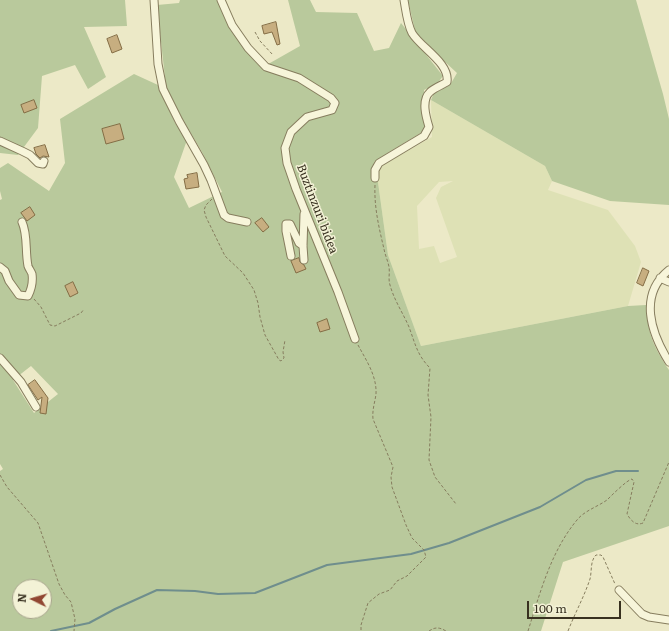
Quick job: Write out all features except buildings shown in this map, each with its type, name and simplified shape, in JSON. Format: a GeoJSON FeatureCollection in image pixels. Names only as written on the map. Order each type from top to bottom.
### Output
{"type":"FeatureCollection","features":[{"type":"Feature","properties":{"kind":"street"},"geometry":{"type":"LineString","coordinates":[[154,0],[158,64],[163,89],[178,121],[204,165],[224,215],[228,218],[247,222]]}},
{"type":"Feature","properties":{"kind":"street","name":"Buztinzuri bidea"},"geometry":{"type":"LineString","coordinates":[[221,0],[232,25],[248,48],[266,66],[299,78],[331,98],[335,104],[332,110],[307,117],[291,132],[285,148],[287,163],[296,189],[355,339]]}},
{"type":"Feature","properties":{"kind":"street"},"geometry":{"type":"LineString","coordinates":[[375,178],[375,170],[379,163],[424,136],[429,127],[425,109],[429,92],[447,82],[448,76],[426,47],[412,32],[404,0]]}},
{"type":"Feature","properties":{"kind":"street"},"geometry":{"type":"LineString","coordinates":[[0,141],[30,155],[38,163],[43,164],[44,161]]}},
{"type":"Feature","properties":{"kind":"street"},"geometry":{"type":"LineString","coordinates":[[304,260],[303,246],[305,212]]}},
{"type":"Feature","properties":{"kind":"street"},"geometry":{"type":"LineString","coordinates":[[0,267],[5,271],[9,281],[19,295],[28,296],[32,284],[32,274],[28,267],[25,228],[22,222]]}},
{"type":"Feature","properties":{"kind":"street"},"geometry":{"type":"LineString","coordinates":[[291,256],[286,224],[290,224],[299,243],[303,246]]}},
{"type":"Feature","properties":{"kind":"street"},"geometry":{"type":"LineString","coordinates":[[669,270],[660,278],[654,290],[650,314],[657,341],[669,362]]}},
{"type":"Feature","properties":{"kind":"street"},"geometry":{"type":"LineString","coordinates":[[660,278],[669,282]]}},
{"type":"Feature","properties":{"kind":"street"},"geometry":{"type":"LineString","coordinates":[[0,358],[21,382],[36,407]]}},
{"type":"Feature","properties":{"kind":"street"},"geometry":{"type":"LineString","coordinates":[[619,590],[642,614],[649,617],[669,620]]}},
{"type":"Feature","properties":{"kind":"path"},"geometry":{"type":"LineString","coordinates":[[255,32],[260,41],[273,55]]}},
{"type":"Feature","properties":{"kind":"path"},"geometry":{"type":"LineString","coordinates":[[375,178],[374,193],[376,214],[389,267],[389,284],[410,329],[415,347],[422,359],[430,368],[428,395],[431,416],[429,460],[435,477],[456,504]]}},
{"type":"Feature","properties":{"kind":"path"},"geometry":{"type":"LineString","coordinates":[[216,194],[206,205],[204,210],[206,217],[225,256],[243,273],[251,286],[258,303],[265,335],[279,360],[282,361],[284,358],[283,352],[285,340]]}},
{"type":"Feature","properties":{"kind":"path"},"geometry":{"type":"LineString","coordinates":[[29,294],[41,307],[50,325],[55,326],[81,313],[84,309]]}},
{"type":"Feature","properties":{"kind":"path"},"geometry":{"type":"LineString","coordinates":[[355,339],[373,374],[376,393],[372,415],[393,467],[391,477],[392,486],[412,538],[424,550],[426,557],[407,576],[397,581],[390,590],[379,594],[368,603],[361,625],[361,631]]}},
{"type":"Feature","properties":{"kind":"path"},"geometry":{"type":"LineString","coordinates":[[528,631],[553,558],[559,546],[577,520],[585,512],[597,507],[632,478],[634,482],[627,514],[635,523],[643,523],[669,462]]}},
{"type":"Feature","properties":{"kind":"path"},"geometry":{"type":"LineString","coordinates":[[0,475],[7,487],[38,523],[60,584],[65,595],[71,602],[75,619],[74,631]]}},
{"type":"Feature","properties":{"kind":"path"},"geometry":{"type":"LineString","coordinates":[[568,631],[583,598],[591,572],[592,559],[596,555],[601,555],[603,557],[619,590]]}},
{"type":"Feature","properties":{"kind":"path"},"geometry":{"type":"LineString","coordinates":[[429,631],[434,627],[438,627],[446,631]]}},
{"type":"Feature","properties":{"kind":"green space"},"geometry":{"type":"Polygon","coordinates":[[[0,0],[125,0],[127,26],[84,27],[106,77],[88,89],[75,65],[42,76],[38,128],[18,155],[0,153],[0,0]]]}},
{"type":"Feature","properties":{"kind":"green space"},"geometry":{"type":"Polygon","coordinates":[[[180,0],[217,0],[230,26],[263,67],[300,46],[288,0],[310,0],[316,12],[357,13],[374,51],[389,48],[401,23],[443,76],[437,84],[424,90],[424,131],[374,162],[388,255],[421,346],[628,306],[646,305],[648,324],[652,339],[655,347],[669,370],[669,526],[563,562],[541,631],[0,631],[0,471],[3,469],[0,464],[0,200],[2,199],[0,191],[0,168],[8,163],[49,191],[65,163],[60,119],[134,74],[158,85],[175,123],[187,140],[174,177],[189,208],[222,192],[166,87],[157,5],[179,3],[180,0]],[[31,366],[13,380],[34,413],[58,394],[31,366]]]}},
{"type":"Feature","properties":{"kind":"green space"},"geometry":{"type":"Polygon","coordinates":[[[408,0],[636,0],[669,119],[669,205],[610,201],[552,181],[545,166],[431,100],[434,93],[450,85],[457,73],[416,35],[408,0]]]}},
{"type":"Feature","properties":{"kind":"green space"},"geometry":{"type":"Polygon","coordinates":[[[431,100],[545,166],[552,181],[548,190],[608,210],[635,246],[641,262],[628,306],[421,346],[388,255],[377,175],[381,166],[432,137],[431,100]],[[453,181],[439,182],[417,206],[419,249],[434,246],[440,263],[457,257],[436,198],[441,187],[453,181]]]}},
{"type":"Feature","properties":{"kind":"waterway"},"geometry":{"type":"LineString","coordinates":[[51,631],[89,623],[115,609],[157,590],[195,591],[218,594],[255,593],[327,565],[411,554],[449,543],[540,507],[586,480],[616,471],[638,471]]}}]}
